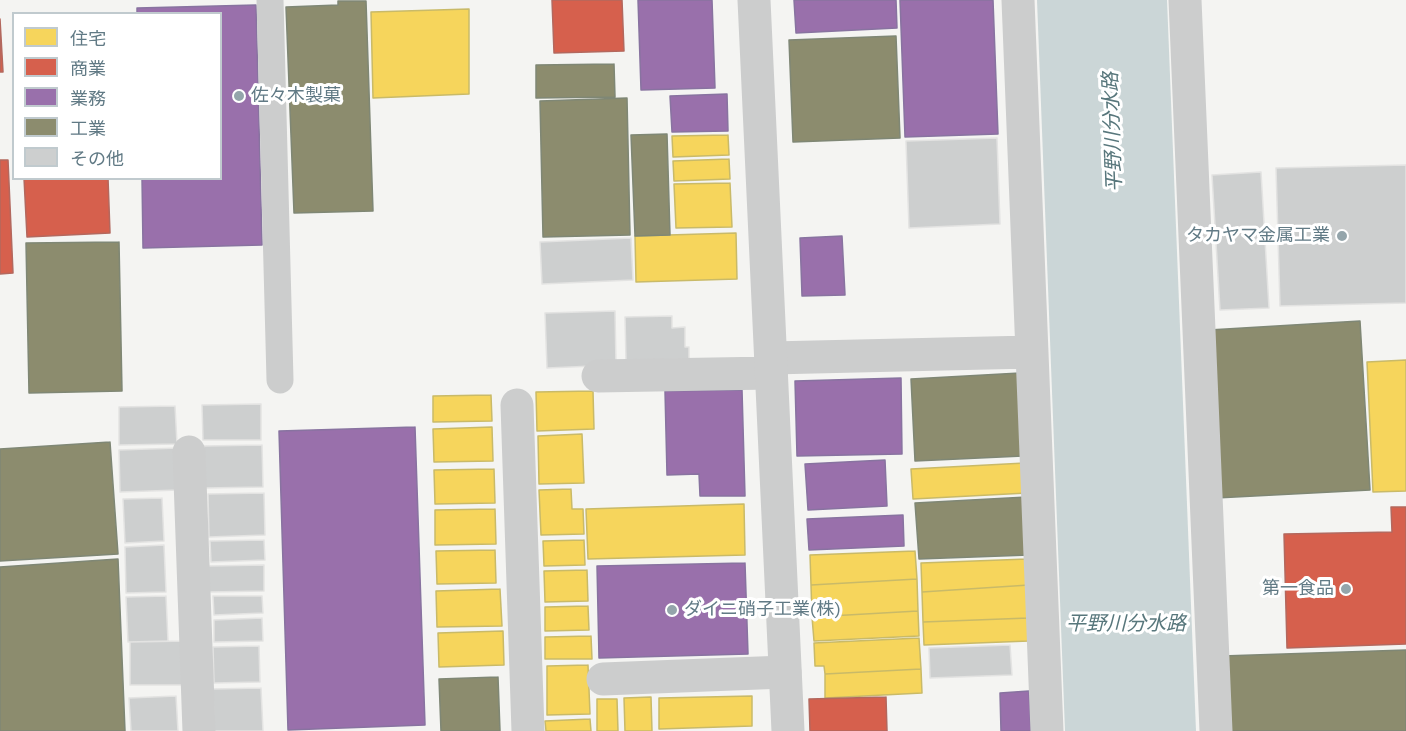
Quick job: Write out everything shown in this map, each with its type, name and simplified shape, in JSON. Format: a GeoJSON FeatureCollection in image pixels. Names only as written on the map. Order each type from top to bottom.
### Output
{"type":"FeatureCollection","features":[{"type":"Feature","properties":{"kind":"street"},"geometry":{"type":"LineString","coordinates":[[754,0],[788,731]]}},
{"type":"Feature","properties":{"kind":"street"},"geometry":{"type":"LineString","coordinates":[[1018,0],[1047,731]]}},
{"type":"Feature","properties":{"kind":"street"},"geometry":{"type":"LineString","coordinates":[[1185,0],[1216,731]]}},
{"type":"Feature","properties":{"kind":"street"},"geometry":{"type":"LineString","coordinates":[[598,376],[1031,352]]}},
{"type":"Feature","properties":{"kind":"street"},"geometry":{"type":"LineString","coordinates":[[517,405],[528,731]]}},
{"type":"Feature","properties":{"kind":"street"},"geometry":{"type":"LineString","coordinates":[[189,452],[199,731]]}},
{"type":"Feature","properties":{"kind":"street"},"geometry":{"type":"LineString","coordinates":[[603,679],[785,672]]}},
{"type":"Feature","properties":{"kind":"lane"},"geometry":{"type":"LineString","coordinates":[[270,0],[280,380]]}},
{"type":"Feature","properties":{"kind":"water","name":"平野川分水路"},"geometry":{"type":"Polygon","coordinates":[[[1037,0],[1167,0],[1196,731],[1065,731],[1037,0]]]}},
{"type":"Feature","properties":{"kind":"building: 住宅"},"geometry":{"type":"Polygon","coordinates":[[[469,9],[469,94],[373,98],[371,12],[469,9]]]}},
{"type":"Feature","properties":{"kind":"building: 住宅"},"geometry":{"type":"Polygon","coordinates":[[[728,135],[729,155],[673,157],[672,136],[728,135]]]}},
{"type":"Feature","properties":{"kind":"building: 住宅"},"geometry":{"type":"Polygon","coordinates":[[[729,159],[730,179],[674,181],[673,161],[729,159]]]}},
{"type":"Feature","properties":{"kind":"building: 住宅"},"geometry":{"type":"Polygon","coordinates":[[[730,183],[732,227],[676,228],[674,184],[730,183]]]}},
{"type":"Feature","properties":{"kind":"building: 住宅"},"geometry":{"type":"Polygon","coordinates":[[[736,233],[737,279],[636,282],[635,236],[736,233]]]}},
{"type":"Feature","properties":{"kind":"building: 住宅"},"geometry":{"type":"Polygon","coordinates":[[[1406,360],[1406,491],[1373,492],[1367,362],[1406,360]]]}},
{"type":"Feature","properties":{"kind":"building: 住宅"},"geometry":{"type":"Polygon","coordinates":[[[593,391],[594,429],[537,431],[536,392],[593,391]]]}},
{"type":"Feature","properties":{"kind":"building: 住宅"},"geometry":{"type":"Polygon","coordinates":[[[491,395],[492,421],[433,422],[433,396],[491,395]]]}},
{"type":"Feature","properties":{"kind":"building: 住宅"},"geometry":{"type":"Polygon","coordinates":[[[492,427],[493,461],[434,462],[433,429],[492,427]]]}},
{"type":"Feature","properties":{"kind":"building: 住宅"},"geometry":{"type":"Polygon","coordinates":[[[582,434],[584,483],[539,484],[538,436],[582,434]]]}},
{"type":"Feature","properties":{"kind":"building: 住宅"},"geometry":{"type":"Polygon","coordinates":[[[1025,463],[1027,493],[913,499],[911,469],[1025,463]]]}},
{"type":"Feature","properties":{"kind":"building: 住宅"},"geometry":{"type":"Polygon","coordinates":[[[494,469],[495,503],[435,504],[434,470],[494,469]]]}},
{"type":"Feature","properties":{"kind":"building: 住宅"},"geometry":{"type":"Polygon","coordinates":[[[571,489],[572,509],[583,509],[584,534],[541,535],[539,490],[571,489]]]}},
{"type":"Feature","properties":{"kind":"building: 住宅"},"geometry":{"type":"Polygon","coordinates":[[[744,504],[745,555],[588,559],[586,509],[744,504]]]}},
{"type":"Feature","properties":{"kind":"building: 住宅"},"geometry":{"type":"Polygon","coordinates":[[[495,509],[496,544],[435,545],[435,510],[495,509]]]}},
{"type":"Feature","properties":{"kind":"building: 住宅"},"geometry":{"type":"Polygon","coordinates":[[[584,540],[585,565],[544,566],[543,541],[584,540]]]}},
{"type":"Feature","properties":{"kind":"building: 住宅"},"geometry":{"type":"Polygon","coordinates":[[[495,550],[496,583],[437,584],[436,551],[495,550]]]}},
{"type":"Feature","properties":{"kind":"building: 住宅"},"geometry":{"type":"Polygon","coordinates":[[[915,551],[917,579],[811,585],[810,555],[915,551]]]}},
{"type":"Feature","properties":{"kind":"building: 住宅"},"geometry":{"type":"Polygon","coordinates":[[[1027,559],[1029,585],[922,592],[921,563],[1027,559]]]}},
{"type":"Feature","properties":{"kind":"building: 住宅"},"geometry":{"type":"Polygon","coordinates":[[[587,570],[588,601],[545,602],[544,571],[587,570]]]}},
{"type":"Feature","properties":{"kind":"building: 住宅"},"geometry":{"type":"Polygon","coordinates":[[[917,579],[918,611],[812,617],[811,585],[917,579]]]}},
{"type":"Feature","properties":{"kind":"building: 住宅"},"geometry":{"type":"Polygon","coordinates":[[[1029,585],[1029,618],[923,622],[922,592],[1029,585]]]}},
{"type":"Feature","properties":{"kind":"building: 住宅"},"geometry":{"type":"Polygon","coordinates":[[[500,589],[502,626],[437,627],[436,591],[500,589]]]}},
{"type":"Feature","properties":{"kind":"building: 住宅"},"geometry":{"type":"Polygon","coordinates":[[[588,606],[589,630],[545,631],[545,607],[588,606]]]}},
{"type":"Feature","properties":{"kind":"building: 住宅"},"geometry":{"type":"Polygon","coordinates":[[[918,611],[919,636],[814,641],[812,617],[918,611]]]}},
{"type":"Feature","properties":{"kind":"building: 住宅"},"geometry":{"type":"Polygon","coordinates":[[[1028,618],[1029,641],[924,645],[923,622],[1028,618]]]}},
{"type":"Feature","properties":{"kind":"building: 住宅"},"geometry":{"type":"Polygon","coordinates":[[[503,631],[504,665],[439,667],[438,633],[503,631]]]}},
{"type":"Feature","properties":{"kind":"building: 住宅"},"geometry":{"type":"Polygon","coordinates":[[[591,636],[592,659],[545,659],[545,637],[591,636]]]}},
{"type":"Feature","properties":{"kind":"building: 住宅"},"geometry":{"type":"Polygon","coordinates":[[[919,638],[921,669],[825,674],[824,666],[815,666],[814,643],[919,638]]]}},
{"type":"Feature","properties":{"kind":"building: 住宅"},"geometry":{"type":"Polygon","coordinates":[[[588,665],[590,714],[547,715],[547,666],[588,665]]]}},
{"type":"Feature","properties":{"kind":"building: 住宅"},"geometry":{"type":"Polygon","coordinates":[[[921,669],[922,693],[825,698],[825,674],[921,669]]]}},
{"type":"Feature","properties":{"kind":"building: 住宅"},"geometry":{"type":"Polygon","coordinates":[[[752,696],[752,726],[659,729],[659,698],[752,696]]]}},
{"type":"Feature","properties":{"kind":"building: 住宅"},"geometry":{"type":"Polygon","coordinates":[[[651,697],[652,731],[625,731],[624,698],[651,697]]]}},
{"type":"Feature","properties":{"kind":"building: 住宅"},"geometry":{"type":"Polygon","coordinates":[[[597,699],[617,699],[618,731],[597,731],[597,699]]]}},
{"type":"Feature","properties":{"kind":"building: 住宅"},"geometry":{"type":"Polygon","coordinates":[[[590,719],[591,731],[546,731],[545,721],[590,719]]]}},
{"type":"Feature","properties":{"kind":"building: 商業"},"geometry":{"type":"Polygon","coordinates":[[[552,0],[622,0],[624,51],[554,53],[552,0]]]}},
{"type":"Feature","properties":{"kind":"building: 商業"},"geometry":{"type":"Polygon","coordinates":[[[0,19],[3,72],[0,72],[0,19]]]}},
{"type":"Feature","properties":{"kind":"building: 商業"},"geometry":{"type":"Polygon","coordinates":[[[0,160],[8,160],[13,273],[0,274],[0,160]]]}},
{"type":"Feature","properties":{"kind":"building: 商業"},"geometry":{"type":"Polygon","coordinates":[[[24,180],[108,180],[110,233],[27,237],[24,180]]]}},
{"type":"Feature","properties":{"kind":"building: 商業","name":"第一食品"},"geometry":{"type":"Polygon","coordinates":[[[1391,507],[1406,507],[1406,644],[1287,648],[1284,534],[1392,532],[1391,507]]]}},
{"type":"Feature","properties":{"kind":"building: 商業"},"geometry":{"type":"Polygon","coordinates":[[[886,697],[887,731],[810,731],[809,699],[886,697]]]}},
{"type":"Feature","properties":{"kind":"building: 業務"},"geometry":{"type":"Polygon","coordinates":[[[638,0],[712,0],[715,88],[641,90],[638,0]]]}},
{"type":"Feature","properties":{"kind":"building: 業務"},"geometry":{"type":"Polygon","coordinates":[[[794,0],[896,0],[897,28],[796,33],[794,0]]]}},
{"type":"Feature","properties":{"kind":"building: 業務"},"geometry":{"type":"Polygon","coordinates":[[[900,0],[993,0],[998,134],[905,137],[900,0]]]}},
{"type":"Feature","properties":{"kind":"building: 業務","name":"佐々木製菓"},"geometry":{"type":"Polygon","coordinates":[[[256,5],[262,245],[143,248],[142,180],[222,180],[222,12],[137,12],[137,8],[256,5]]]}},
{"type":"Feature","properties":{"kind":"building: 業務"},"geometry":{"type":"Polygon","coordinates":[[[727,94],[728,131],[672,132],[670,96],[727,94]]]}},
{"type":"Feature","properties":{"kind":"building: 業務"},"geometry":{"type":"Polygon","coordinates":[[[842,236],[845,295],[802,296],[800,238],[842,236]]]}},
{"type":"Feature","properties":{"kind":"building: 業務"},"geometry":{"type":"Polygon","coordinates":[[[901,378],[902,454],[797,456],[795,381],[901,378]]]}},
{"type":"Feature","properties":{"kind":"building: 業務"},"geometry":{"type":"Polygon","coordinates":[[[742,390],[745,496],[700,496],[699,474],[667,475],[665,391],[742,390]]]}},
{"type":"Feature","properties":{"kind":"building: 業務"},"geometry":{"type":"Polygon","coordinates":[[[415,427],[425,725],[288,730],[279,431],[415,427]]]}},
{"type":"Feature","properties":{"kind":"building: 業務"},"geometry":{"type":"Polygon","coordinates":[[[885,460],[887,506],[808,510],[805,464],[885,460]]]}},
{"type":"Feature","properties":{"kind":"building: 業務"},"geometry":{"type":"Polygon","coordinates":[[[903,515],[904,546],[809,550],[807,519],[903,515]]]}},
{"type":"Feature","properties":{"kind":"building: 業務","name":"ダイニ硝子工業(株)"},"geometry":{"type":"Polygon","coordinates":[[[745,563],[748,654],[599,658],[597,566],[745,563]]]}},
{"type":"Feature","properties":{"kind":"building: 業務"},"geometry":{"type":"Polygon","coordinates":[[[1029,691],[1031,731],[1001,731],[1000,693],[1029,691]]]}},
{"type":"Feature","properties":{"kind":"building: 工業"},"geometry":{"type":"Polygon","coordinates":[[[338,1],[366,1],[373,211],[294,213],[286,7],[338,5],[338,1]]]}},
{"type":"Feature","properties":{"kind":"building: 工業"},"geometry":{"type":"Polygon","coordinates":[[[896,36],[900,138],[793,142],[789,40],[896,36]]]}},
{"type":"Feature","properties":{"kind":"building: 工業"},"geometry":{"type":"Polygon","coordinates":[[[614,64],[615,97],[536,98],[536,65],[614,64]]]}},
{"type":"Feature","properties":{"kind":"building: 工業"},"geometry":{"type":"Polygon","coordinates":[[[627,98],[630,235],[543,237],[540,101],[627,98]]]}},
{"type":"Feature","properties":{"kind":"building: 工業"},"geometry":{"type":"Polygon","coordinates":[[[667,134],[670,235],[635,236],[631,135],[667,134]]]}},
{"type":"Feature","properties":{"kind":"building: 工業"},"geometry":{"type":"Polygon","coordinates":[[[119,242],[122,391],[29,393],[26,243],[119,242]]]}},
{"type":"Feature","properties":{"kind":"building: 工業"},"geometry":{"type":"Polygon","coordinates":[[[1360,321],[1370,490],[1216,498],[1209,330],[1360,321]]]}},
{"type":"Feature","properties":{"kind":"building: 工業"},"geometry":{"type":"Polygon","coordinates":[[[1020,373],[1023,456],[915,461],[911,379],[1020,373]]]}},
{"type":"Feature","properties":{"kind":"building: 工業"},"geometry":{"type":"Polygon","coordinates":[[[110,442],[118,554],[0,561],[0,449],[110,442]]]}},
{"type":"Feature","properties":{"kind":"building: 工業"},"geometry":{"type":"Polygon","coordinates":[[[1027,497],[1029,555],[919,559],[915,503],[1027,497]]]}},
{"type":"Feature","properties":{"kind":"building: 工業"},"geometry":{"type":"Polygon","coordinates":[[[118,559],[125,731],[0,731],[0,567],[118,559]]]}},
{"type":"Feature","properties":{"kind":"building: 工業"},"geometry":{"type":"Polygon","coordinates":[[[1406,650],[1406,731],[1227,731],[1222,656],[1406,650]]]}},
{"type":"Feature","properties":{"kind":"building: 工業"},"geometry":{"type":"Polygon","coordinates":[[[498,677],[500,731],[441,731],[439,679],[498,677]]]}},
{"type":"Feature","properties":{"kind":"building: その他"},"geometry":{"type":"Polygon","coordinates":[[[997,138],[1000,224],[909,228],[906,141],[997,138]]]}},
{"type":"Feature","properties":{"kind":"building: その他","name":"タカヤマ金属工業"},"geometry":{"type":"Polygon","coordinates":[[[1406,165],[1406,303],[1280,306],[1276,168],[1406,165]]]}},
{"type":"Feature","properties":{"kind":"building: その他"},"geometry":{"type":"Polygon","coordinates":[[[1261,172],[1269,308],[1220,310],[1212,175],[1261,172]]]}},
{"type":"Feature","properties":{"kind":"building: その他"},"geometry":{"type":"Polygon","coordinates":[[[631,238],[633,280],[542,284],[540,242],[631,238]]]}},
{"type":"Feature","properties":{"kind":"building: その他"},"geometry":{"type":"Polygon","coordinates":[[[615,311],[616,365],[547,368],[545,313],[615,311]]]}},
{"type":"Feature","properties":{"kind":"building: その他"},"geometry":{"type":"Polygon","coordinates":[[[672,316],[672,328],[685,327],[685,347],[689,347],[689,359],[626,361],[625,317],[672,316]]]}},
{"type":"Feature","properties":{"kind":"building: その他"},"geometry":{"type":"Polygon","coordinates":[[[261,404],[261,440],[203,440],[202,405],[261,404]]]}},
{"type":"Feature","properties":{"kind":"building: その他"},"geometry":{"type":"Polygon","coordinates":[[[175,406],[177,444],[119,445],[119,407],[175,406]]]}},
{"type":"Feature","properties":{"kind":"building: その他"},"geometry":{"type":"Polygon","coordinates":[[[262,445],[263,487],[205,488],[204,446],[262,445]]]}},
{"type":"Feature","properties":{"kind":"building: その他"},"geometry":{"type":"Polygon","coordinates":[[[179,448],[179,490],[120,492],[119,450],[179,448]]]}},
{"type":"Feature","properties":{"kind":"building: その他"},"geometry":{"type":"Polygon","coordinates":[[[264,493],[265,535],[209,537],[208,494],[264,493]]]}},
{"type":"Feature","properties":{"kind":"building: その他"},"geometry":{"type":"Polygon","coordinates":[[[162,498],[164,541],[125,543],[123,499],[162,498]]]}},
{"type":"Feature","properties":{"kind":"building: その他"},"geometry":{"type":"Polygon","coordinates":[[[264,540],[265,560],[211,562],[210,541],[264,540]]]}},
{"type":"Feature","properties":{"kind":"building: その他"},"geometry":{"type":"Polygon","coordinates":[[[164,545],[166,592],[126,593],[125,547],[164,545]]]}},
{"type":"Feature","properties":{"kind":"building: その他"},"geometry":{"type":"Polygon","coordinates":[[[264,565],[264,591],[209,592],[208,566],[264,565]]]}},
{"type":"Feature","properties":{"kind":"building: その他"},"geometry":{"type":"Polygon","coordinates":[[[166,596],[168,641],[128,642],[126,597],[166,596]]]}},
{"type":"Feature","properties":{"kind":"building: その他"},"geometry":{"type":"Polygon","coordinates":[[[213,596],[262,596],[263,613],[214,615],[213,596]]]}},
{"type":"Feature","properties":{"kind":"building: その他"},"geometry":{"type":"Polygon","coordinates":[[[262,618],[263,641],[214,642],[214,620],[262,618]]]}},
{"type":"Feature","properties":{"kind":"building: その他"},"geometry":{"type":"Polygon","coordinates":[[[187,641],[188,685],[130,685],[130,642],[187,641]]]}},
{"type":"Feature","properties":{"kind":"building: その他"},"geometry":{"type":"Polygon","coordinates":[[[1010,645],[1012,675],[930,678],[929,648],[1010,645]]]}},
{"type":"Feature","properties":{"kind":"building: その他"},"geometry":{"type":"Polygon","coordinates":[[[259,646],[260,682],[214,683],[213,647],[259,646]]]}},
{"type":"Feature","properties":{"kind":"building: その他"},"geometry":{"type":"Polygon","coordinates":[[[261,688],[263,731],[214,731],[213,689],[261,688]]]}},
{"type":"Feature","properties":{"kind":"building: その他"},"geometry":{"type":"Polygon","coordinates":[[[176,696],[178,731],[131,731],[129,698],[176,696]]]}},
{"type":"Feature","properties":{"kind":"place","name":"佐々木製菓"},"geometry":{"type":"Point","coordinates":[239,96]}},
{"type":"Feature","properties":{"kind":"place","name":"タカヤマ金属工業"},"geometry":{"type":"Point","coordinates":[1342,236]}},
{"type":"Feature","properties":{"kind":"place","name":"第一食品"},"geometry":{"type":"Point","coordinates":[1346,589]}},
{"type":"Feature","properties":{"kind":"place","name":"ダイニ硝子工業(株)"},"geometry":{"type":"Point","coordinates":[672,610]}}]}
